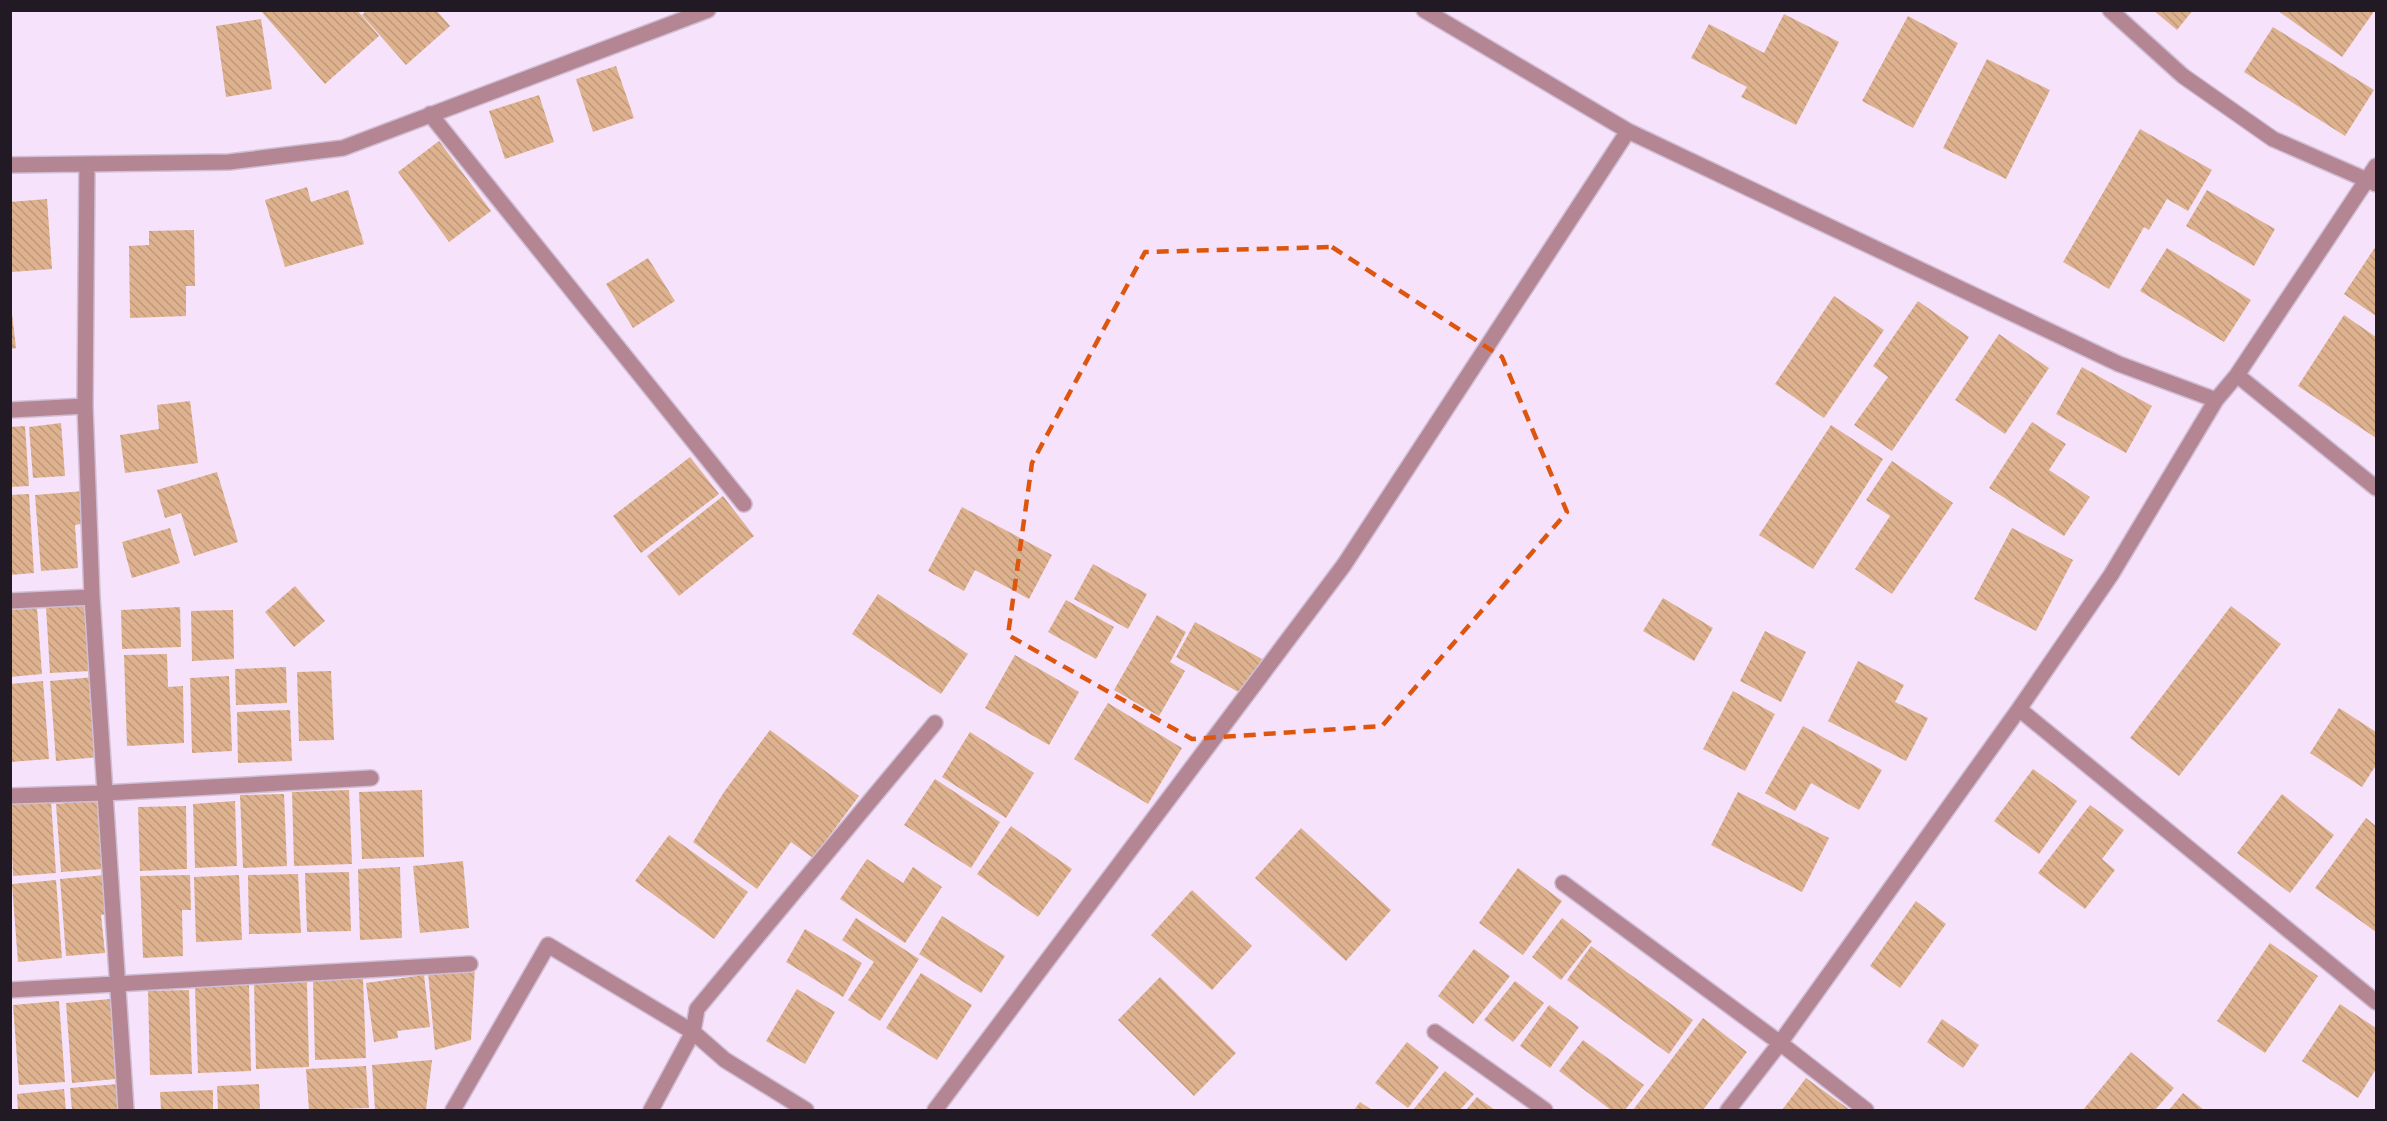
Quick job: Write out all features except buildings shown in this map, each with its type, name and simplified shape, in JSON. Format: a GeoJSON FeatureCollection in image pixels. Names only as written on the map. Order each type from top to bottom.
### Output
{"type":"FeatureCollection","features":[{"type":"Feature","properties":{"kind":"street"},"geometry":{"type":"LineString","coordinates":[[10,165],[229,162],[343,148],[708,10]]}},
{"type":"Feature","properties":{"kind":"street"},"geometry":{"type":"LineString","coordinates":[[1424,10],[1628,131],[2119,364],[2216,400]]}},
{"type":"Feature","properties":{"kind":"street"},"geometry":{"type":"LineString","coordinates":[[2110,10],[2183,76],[2273,139],[2372,182]]}},
{"type":"Feature","properties":{"kind":"street"},"geometry":{"type":"LineString","coordinates":[[430,114],[744,504]]}},
{"type":"Feature","properties":{"kind":"street"},"geometry":{"type":"LineString","coordinates":[[935,1110],[1344,565],[1628,131]]}},
{"type":"Feature","properties":{"kind":"street"},"geometry":{"type":"LineString","coordinates":[[87,164],[85,406],[92,597],[126,1110]]}},
{"type":"Feature","properties":{"kind":"street"},"geometry":{"type":"LineString","coordinates":[[1728,1110],[1780,1043],[2019,709],[2111,575],[2216,400],[2237,375],[2372,182],[2376,166]]}},
{"type":"Feature","properties":{"kind":"street"},"geometry":{"type":"LineString","coordinates":[[2237,375],[2376,488]]}},
{"type":"Feature","properties":{"kind":"street"},"geometry":{"type":"LineString","coordinates":[[10,410],[85,406]]}},
{"type":"Feature","properties":{"kind":"street"},"geometry":{"type":"LineString","coordinates":[[10,601],[92,597]]}},
{"type":"Feature","properties":{"kind":"street"},"geometry":{"type":"LineString","coordinates":[[2019,709],[2376,1002]]}},
{"type":"Feature","properties":{"kind":"street"},"geometry":{"type":"LineString","coordinates":[[651,1110],[693,1032],[697,1009],[716,983],[935,723]]}},
{"type":"Feature","properties":{"kind":"street"},"geometry":{"type":"LineString","coordinates":[[10,796],[371,778]]}},
{"type":"Feature","properties":{"kind":"street"},"geometry":{"type":"LineString","coordinates":[[1563,883],[1780,1043],[1866,1110]]}},
{"type":"Feature","properties":{"kind":"street"},"geometry":{"type":"LineString","coordinates":[[453,1110],[548,945],[693,1032],[725,1060],[806,1110]]}},
{"type":"Feature","properties":{"kind":"street"},"geometry":{"type":"LineString","coordinates":[[10,990],[470,964]]}},
{"type":"Feature","properties":{"kind":"street"},"geometry":{"type":"LineString","coordinates":[[1435,1032],[1545,1110]]}},
{"type":"Feature","properties":{"kind":"highlighted area"},"geometry":{"type":"Polygon","coordinates":[[[1332,247],[1502,357],[1567,512],[1382,726],[1192,739],[1008,635],[1032,463],[1145,252],[1332,247]]]}}]}
